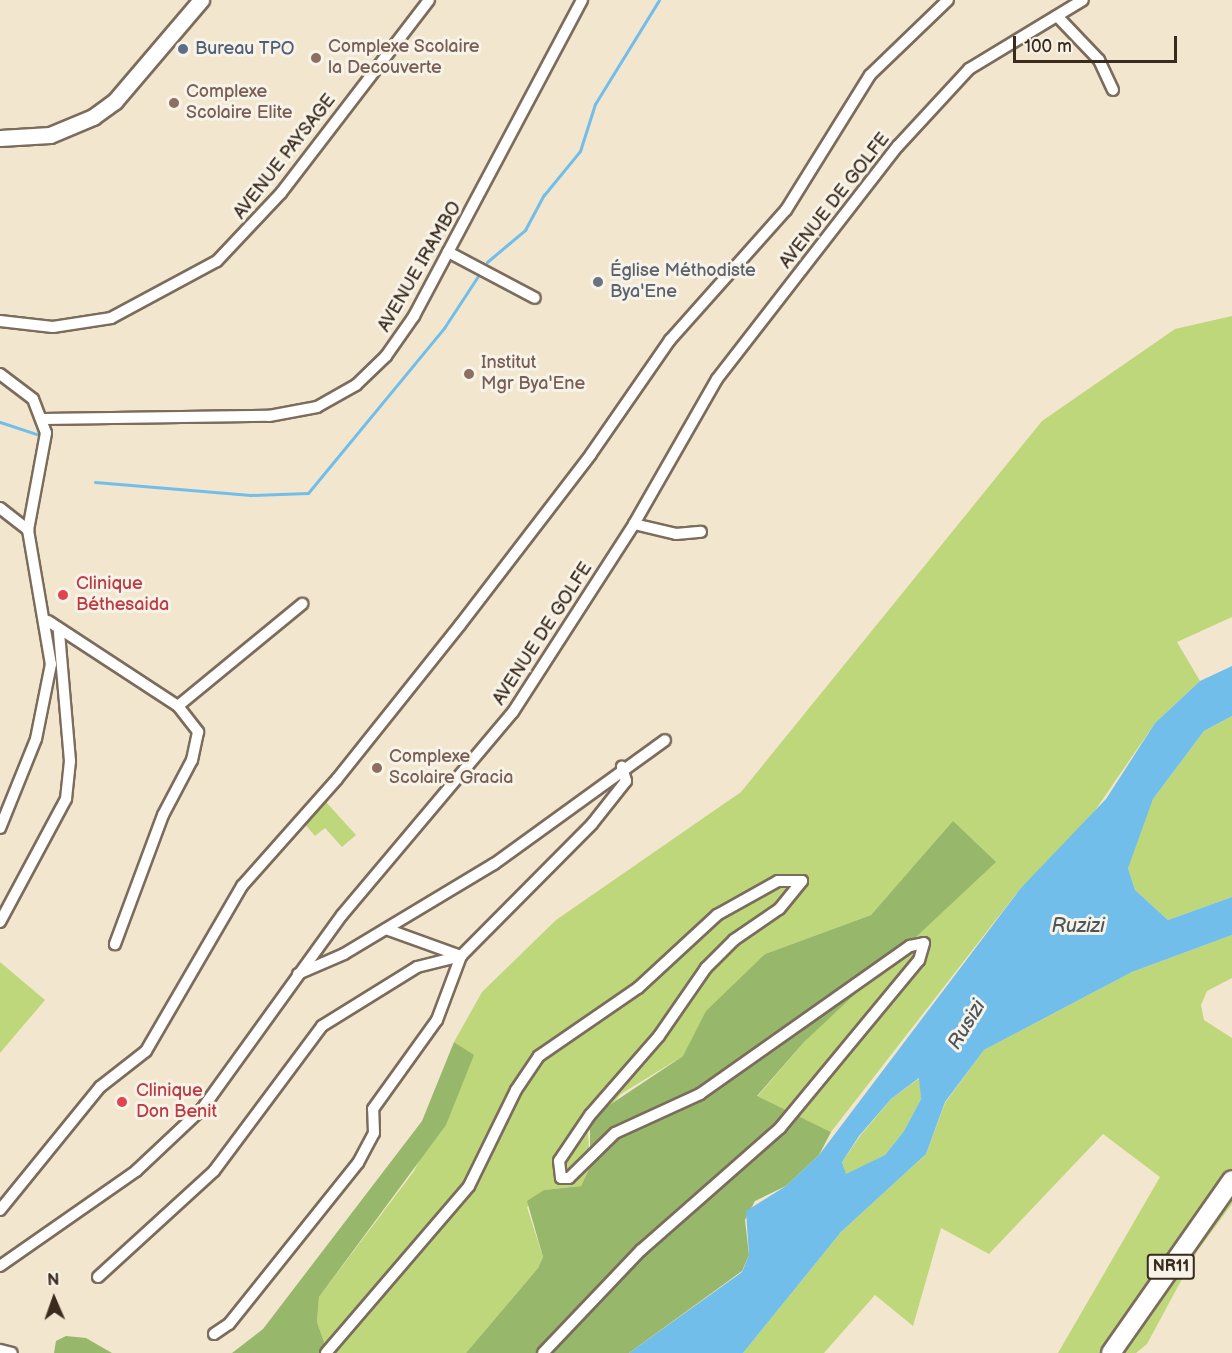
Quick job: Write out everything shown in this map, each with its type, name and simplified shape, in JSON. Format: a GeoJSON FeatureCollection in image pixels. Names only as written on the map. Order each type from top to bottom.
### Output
{"type":"FeatureCollection","features":[{"type":"Feature","properties":{"kind":"highway","name":"NR11"},"geometry":{"type":"LineString","coordinates":[[1111,1353],[1232,1180]]}},
{"type":"Feature","properties":{"kind":"street"},"geometry":{"type":"LineString","coordinates":[[0,138],[50,135],[93,117],[115,101],[201,0]]}},
{"type":"Feature","properties":{"kind":"street","name":"AVENUE PAYSAGE"},"geometry":{"type":"LineString","coordinates":[[0,321],[53,327],[111,318],[217,261],[281,193],[429,0]]}},
{"type":"Feature","properties":{"kind":"street","name":"AVENUE IRAMBO"},"geometry":{"type":"LineString","coordinates":[[43,419],[269,416],[324,405],[356,385],[386,356],[448,252],[582,0]]}},
{"type":"Feature","properties":{"kind":"street"},"geometry":{"type":"LineString","coordinates":[[0,1210],[100,1087],[146,1051],[242,886],[337,779],[460,625],[591,454],[670,340],[786,210],[870,75],[948,0]]}},
{"type":"Feature","properties":{"kind":"street","name":"AVENUE DE GOLFE"},"geometry":{"type":"LineString","coordinates":[[0,1266],[136,1171],[202,1109],[298,974],[481,755],[634,524],[717,379],[898,146],[969,69],[1083,0]]}},
{"type":"Feature","properties":{"kind":"street"},"geometry":{"type":"LineString","coordinates":[[1057,16],[1099,60],[1113,90]]}},
{"type":"Feature","properties":{"kind":"street"},"geometry":{"type":"LineString","coordinates":[[448,252],[535,298]]}},
{"type":"Feature","properties":{"kind":"street"},"geometry":{"type":"LineString","coordinates":[[0,374],[33,399],[43,419],[44,455],[28,530],[48,621],[45,706],[0,828]]}},
{"type":"Feature","properties":{"kind":"street"},"geometry":{"type":"LineString","coordinates":[[0,508],[28,530]]}},
{"type":"Feature","properties":{"kind":"street"},"geometry":{"type":"LineString","coordinates":[[634,524],[676,534],[701,532]]}},
{"type":"Feature","properties":{"kind":"street"},"geometry":{"type":"LineString","coordinates":[[178,706],[302,604]]}},
{"type":"Feature","properties":{"kind":"street"},"geometry":{"type":"LineString","coordinates":[[48,621],[59,632],[178,706],[196,726],[197,748],[163,815],[115,944]]}},
{"type":"Feature","properties":{"kind":"street"},"geometry":{"type":"LineString","coordinates":[[0,922],[66,799],[70,762],[59,632]]}},
{"type":"Feature","properties":{"kind":"street"},"geometry":{"type":"LineString","coordinates":[[298,974],[315,971],[494,864],[622,766],[665,740]]}},
{"type":"Feature","properties":{"kind":"street"},"geometry":{"type":"LineString","coordinates":[[214,1334],[229,1324],[358,1162],[374,1133],[373,1109],[437,1020],[461,956],[592,824],[626,781],[622,766]]}},
{"type":"Feature","properties":{"kind":"street"},"geometry":{"type":"LineString","coordinates":[[326,1353],[469,1186],[516,1089],[539,1056],[638,988],[717,915],[778,881],[802,881],[779,909],[734,940],[706,968],[659,1036],[590,1115],[559,1161],[561,1178],[569,1178],[615,1133],[700,1094],[910,946],[924,943],[919,960],[780,1128],[641,1250],[543,1353]]}},
{"type":"Feature","properties":{"kind":"street"},"geometry":{"type":"LineString","coordinates":[[386,929],[461,956]]}},
{"type":"Feature","properties":{"kind":"street"},"geometry":{"type":"LineString","coordinates":[[98,1277],[214,1171],[322,1026],[417,967],[461,956]]}},
{"type":"Feature","properties":{"kind":"street"},"geometry":{"type":"LineString","coordinates":[[0,1350],[12,1353]]}},
{"type":"Feature","properties":{"kind":"green space"},"geometry":{"type":"Polygon","coordinates":[[[1232,316],[1232,617],[1177,642],[1200,681],[1155,723],[1081,831],[1020,889],[831,1132],[757,1097],[805,1041],[954,821],[871,915],[765,954],[683,1056],[621,1094],[588,1132],[590,1167],[581,1186],[544,1190],[527,1207],[543,1257],[538,1268],[466,1353],[328,1353],[317,1322],[319,1297],[414,1171],[473,1055],[454,1042],[482,992],[556,920],[741,792],[1042,421],[1175,329],[1232,316]]]}},
{"type":"Feature","properties":{"kind":"green space"},"geometry":{"type":"Polygon","coordinates":[[[1232,716],[1232,897],[1168,920],[1135,890],[1128,868],[1132,845],[1153,799],[1204,731],[1232,716]]]}},
{"type":"Feature","properties":{"kind":"green space"},"geometry":{"type":"Polygon","coordinates":[[[326,802],[356,835],[342,847],[325,828],[315,836],[303,822],[326,802]]]}},
{"type":"Feature","properties":{"kind":"green space"},"geometry":{"type":"Polygon","coordinates":[[[953,821],[996,862],[805,1041],[757,1096],[831,1132],[819,1155],[786,1186],[755,1201],[745,1220],[749,1255],[742,1271],[629,1353],[466,1353],[538,1268],[543,1257],[527,1201],[544,1190],[581,1186],[590,1167],[590,1126],[602,1110],[683,1056],[706,1011],[765,954],[871,915],[953,821]]]}},
{"type":"Feature","properties":{"kind":"green space"},"geometry":{"type":"Polygon","coordinates":[[[1232,935],[1232,978],[1207,991],[1201,1005],[1204,1020],[1232,1038],[1232,1204],[1196,1253],[1147,1344],[1136,1353],[1058,1353],[1160,1177],[1103,1134],[989,1254],[941,1228],[913,1326],[875,1295],[824,1353],[743,1353],[841,1232],[926,1154],[945,1103],[984,1050],[1132,972],[1232,935]]]}},
{"type":"Feature","properties":{"kind":"green space"},"geometry":{"type":"Polygon","coordinates":[[[0,962],[45,1000],[0,1053],[0,962]]]}},
{"type":"Feature","properties":{"kind":"green space"},"geometry":{"type":"Polygon","coordinates":[[[454,1042],[474,1055],[446,1125],[319,1297],[317,1322],[328,1353],[232,1353],[263,1329],[422,1121],[454,1042]]]}},
{"type":"Feature","properties":{"kind":"green space"},"geometry":{"type":"Polygon","coordinates":[[[920,1078],[921,1099],[904,1131],[885,1155],[846,1175],[842,1162],[860,1136],[891,1099],[920,1078]]]}},
{"type":"Feature","properties":{"kind":"green space"},"geometry":{"type":"Polygon","coordinates":[[[66,1336],[86,1338],[112,1353],[54,1353],[56,1341],[66,1336]]]}},
{"type":"Feature","properties":{"kind":"water","name":"Ruzizi"},"geometry":{"type":"Polygon","coordinates":[[[1232,666],[1232,716],[1204,731],[1153,799],[1128,868],[1135,890],[1168,920],[1232,897],[1232,935],[1132,972],[984,1050],[945,1102],[926,1154],[841,1232],[743,1353],[629,1353],[742,1272],[749,1255],[746,1211],[786,1186],[819,1155],[1020,889],[1106,799],[1155,723],[1200,681],[1232,666]],[[919,1078],[891,1099],[859,1136],[842,1162],[846,1174],[885,1155],[904,1131],[921,1099],[919,1078]]]}},
{"type":"Feature","properties":{"kind":"waterway"},"geometry":{"type":"LineString","coordinates":[[487,262],[525,230],[544,195],[580,151],[595,104],[659,0]]}},
{"type":"Feature","properties":{"kind":"waterway"},"geometry":{"type":"LineString","coordinates":[[95,482],[250,495],[308,493],[444,328],[480,273]]}},
{"type":"Feature","properties":{"kind":"waterway"},"geometry":{"type":"LineString","coordinates":[[0,422],[39,435]]}},
{"type":"Feature","properties":{"kind":"place","name":"Bureau TPO"},"geometry":{"type":"Point","coordinates":[183,49]}},
{"type":"Feature","properties":{"kind":"place","name":"Complexe Scolaire la Decouverte"},"geometry":{"type":"Point","coordinates":[316,58]}},
{"type":"Feature","properties":{"kind":"place","name":"Complexe Scolaire Elite"},"geometry":{"type":"Point","coordinates":[174,103]}},
{"type":"Feature","properties":{"kind":"place","name":"Église Méthodiste Bya'Ene"},"geometry":{"type":"Point","coordinates":[598,282]}},
{"type":"Feature","properties":{"kind":"place","name":"Institut Mgr Bya'Ene"},"geometry":{"type":"Point","coordinates":[469,374]}},
{"type":"Feature","properties":{"kind":"place","name":"Clinique Béthesaida"},"geometry":{"type":"Point","coordinates":[63,595]}},
{"type":"Feature","properties":{"kind":"place","name":"Complexe Scolaire Gracia"},"geometry":{"type":"Point","coordinates":[377,768]}},
{"type":"Feature","properties":{"kind":"place","name":"Clinique Don Benit"},"geometry":{"type":"Point","coordinates":[122,1102]}},
{"type":"Feature","properties":{"kind":"water label","name":"Rusizi"},"geometry":{"type":"Point","coordinates":[967,1025]}}]}
